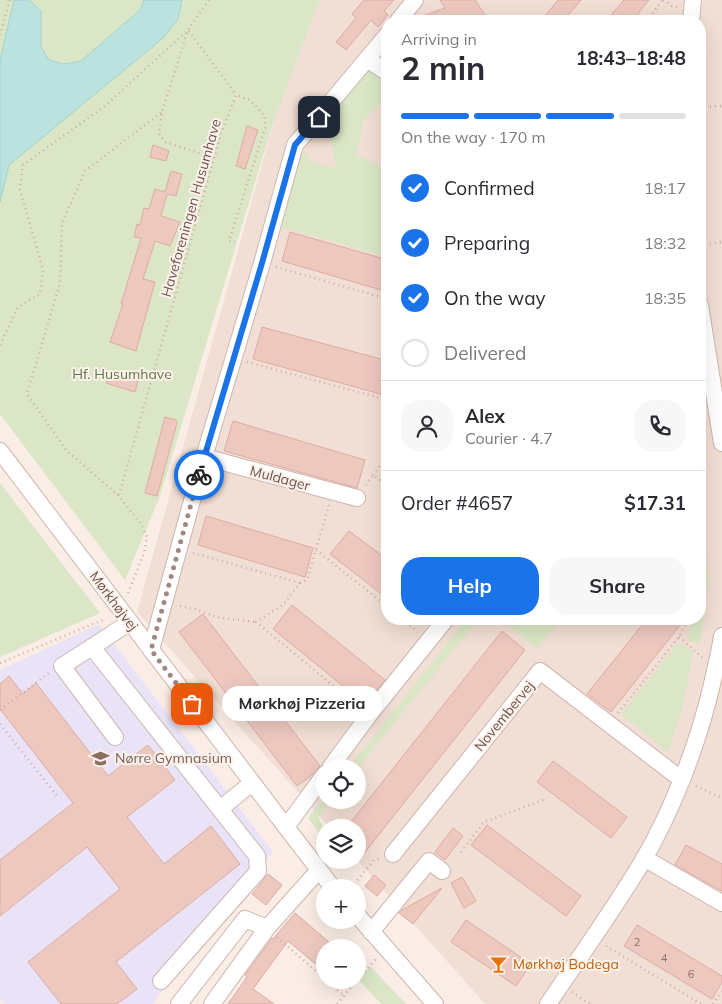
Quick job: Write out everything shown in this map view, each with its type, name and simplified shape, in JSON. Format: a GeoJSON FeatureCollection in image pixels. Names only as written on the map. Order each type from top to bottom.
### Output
{"type":"FeatureCollection","features":[{"type":"Feature","properties":{"kind":"street"},"geometry":{"type":"LineString","coordinates":[[403,15],[415,0]]}},
{"type":"Feature","properties":{"kind":"street"},"geometry":{"type":"LineString","coordinates":[[692,15],[693,0]]}},
{"type":"Feature","properties":{"kind":"street"},"geometry":{"type":"LineString","coordinates":[[151,650],[204,458],[295,145],[381,42]]}},
{"type":"Feature","properties":{"kind":"street"},"geometry":{"type":"LineString","coordinates":[[367,59],[381,68]]}},
{"type":"Feature","properties":{"kind":"street"},"geometry":{"type":"LineString","coordinates":[[706,343],[722,443]]}},
{"type":"Feature","properties":{"kind":"street","name":"Mørkhøjvej"},"geometry":{"type":"LineString","coordinates":[[0,451],[326,879]]}},
{"type":"Feature","properties":{"kind":"street","name":"Muldager"},"geometry":{"type":"LineString","coordinates":[[204,458],[357,498]]}},
{"type":"Feature","properties":{"kind":"street"},"geometry":{"type":"LineString","coordinates":[[115,736],[62,666],[130,622]]}},
{"type":"Feature","properties":{"kind":"street"},"geometry":{"type":"LineString","coordinates":[[337,759],[369,715],[441,625]]}},
{"type":"Feature","properties":{"kind":"street"},"geometry":{"type":"LineString","coordinates":[[548,1004],[644,858],[682,779],[706,714],[722,636]]}},
{"type":"Feature","properties":{"kind":"street"},"geometry":{"type":"LineString","coordinates":[[92,647],[257,856],[258,871],[161,981]]}},
{"type":"Feature","properties":{"kind":"street","name":"Novembervej"},"geometry":{"type":"LineString","coordinates":[[393,854],[540,671],[682,779]]}},
{"type":"Feature","properties":{"kind":"street"},"geometry":{"type":"LineString","coordinates":[[220,809],[252,783]]}},
{"type":"Feature","properties":{"kind":"street"},"geometry":{"type":"LineString","coordinates":[[286,827],[316,786]]}},
{"type":"Feature","properties":{"kind":"street"},"geometry":{"type":"LineString","coordinates":[[644,858],[722,903]]}},
{"type":"Feature","properties":{"kind":"street"},"geometry":{"type":"LineString","coordinates":[[371,932],[429,861],[442,871]]}},
{"type":"Feature","properties":{"kind":"street"},"geometry":{"type":"LineString","coordinates":[[212,1004],[267,928],[319,870]]}},
{"type":"Feature","properties":{"kind":"street"},"geometry":{"type":"LineString","coordinates":[[179,1004],[245,919],[267,928]]}},
{"type":"Feature","properties":{"kind":"street"},"geometry":{"type":"LineString","coordinates":[[366,926],[435,1004]]}},
{"type":"Feature","properties":{"kind":"path"},"geometry":{"type":"LineString","coordinates":[[0,35],[10,0]]}},
{"type":"Feature","properties":{"kind":"path"},"geometry":{"type":"LineString","coordinates":[[0,345],[18,307],[40,294],[44,270],[20,189],[23,165],[106,106],[188,30],[209,0]]}},
{"type":"Feature","properties":{"kind":"path"},"geometry":{"type":"LineString","coordinates":[[651,15],[663,0]]}},
{"type":"Feature","properties":{"kind":"path"},"geometry":{"type":"LineString","coordinates":[[188,30],[236,95],[250,100],[265,116],[265,128],[229,241],[235,242]]}},
{"type":"Feature","properties":{"kind":"path"},"geometry":{"type":"LineString","coordinates":[[188,30],[162,112],[159,134],[165,142],[214,158]]}},
{"type":"Feature","properties":{"kind":"path","name":"Haveforeningen Husumhave"},"geometry":{"type":"LineString","coordinates":[[162,112],[85,171],[62,223],[60,282],[27,394],[66,450],[119,496],[214,158],[236,95]]}},
{"type":"Feature","properties":{"kind":"path"},"geometry":{"type":"LineString","coordinates":[[706,107],[722,106]]}},
{"type":"Feature","properties":{"kind":"path"},"geometry":{"type":"LineString","coordinates":[[706,244],[722,242]]}},
{"type":"Feature","properties":{"kind":"path"},"geometry":{"type":"LineString","coordinates":[[262,263],[381,297]]}},
{"type":"Feature","properties":{"kind":"path"},"geometry":{"type":"LineString","coordinates":[[233,359],[381,398]]}},
{"type":"Feature","properties":{"kind":"path"},"geometry":{"type":"LineString","coordinates":[[357,498],[381,464]]}},
{"type":"Feature","properties":{"kind":"path"},"geometry":{"type":"LineString","coordinates":[[373,475],[381,481]]}},
{"type":"Feature","properties":{"kind":"path"},"geometry":{"type":"LineString","coordinates":[[256,622],[283,605],[300,583],[306,580],[333,492]]}},
{"type":"Feature","properties":{"kind":"path"},"geometry":{"type":"LineString","coordinates":[[180,549],[300,583]]}},
{"type":"Feature","properties":{"kind":"path"},"geometry":{"type":"LineString","coordinates":[[316,550],[381,602]]}},
{"type":"Feature","properties":{"kind":"path"},"geometry":{"type":"LineString","coordinates":[[165,603],[195,609],[216,617],[256,622],[369,715]]}},
{"type":"Feature","properties":{"kind":"path"},"geometry":{"type":"LineString","coordinates":[[410,625],[429,640]]}},
{"type":"Feature","properties":{"kind":"path"},"geometry":{"type":"LineString","coordinates":[[610,724],[679,638],[686,625]]}},
{"type":"Feature","properties":{"kind":"path"},"geometry":{"type":"LineString","coordinates":[[679,638],[716,668]]}},
{"type":"Feature","properties":{"kind":"path"},"geometry":{"type":"LineString","coordinates":[[0,710],[55,668],[62,666]]}},
{"type":"Feature","properties":{"kind":"path"},"geometry":{"type":"LineString","coordinates":[[0,724],[57,796]]}},
{"type":"Feature","properties":{"kind":"path"},"geometry":{"type":"LineString","coordinates":[[682,779],[722,798]]}},
{"type":"Feature","properties":{"kind":"path"},"geometry":{"type":"LineString","coordinates":[[461,852],[484,822],[546,799]]}},
{"type":"Feature","properties":{"kind":"path"},"geometry":{"type":"LineString","coordinates":[[358,879],[374,860],[393,854]]}},
{"type":"Feature","properties":{"kind":"path"},"geometry":{"type":"LineString","coordinates":[[267,928],[316,970]]}},
{"type":"Feature","properties":{"kind":"path"},"geometry":{"type":"LineString","coordinates":[[593,938],[701,1004]]}},
{"type":"Feature","properties":{"kind":"path"},"geometry":{"type":"LineString","coordinates":[[366,970],[385,949]]}},
{"type":"Feature","properties":{"kind":"path"},"geometry":{"type":"LineString","coordinates":[[561,985],[590,1004]]}},
{"type":"Feature","properties":{"kind":"path"},"geometry":{"type":"LineString","coordinates":[[337,989],[343,995]]}},
{"type":"Feature","properties":{"kind":"path"},"geometry":{"type":"LineString","coordinates":[[337,1004],[349,989]]}},
{"type":"Feature","properties":{"kind":"path"},"geometry":{"type":"LineString","coordinates":[[713,1004],[722,991]]}},
{"type":"Feature","properties":{"kind":"shaded area"},"geometry":{"type":"Polygon","coordinates":[[[285,0],[722,0],[722,1004],[485,1004],[365,869],[366,819],[322,819],[137,612],[273,125],[227,97],[285,0]]]}},
{"type":"Feature","properties":{"kind":"shaded area","name":"Nørre Gymnasium"},"geometry":{"type":"Polygon","coordinates":[[[99,624],[273,852],[152,1004],[5,1004],[0,1000],[0,670],[99,624]]]}},
{"type":"Feature","properties":{"kind":"green space","name":"Hf. Husumhave"},"geometry":{"type":"Polygon","coordinates":[[[0,0],[321,0],[315,11],[274,120],[160,496],[125,580],[0,414],[0,0]]]}},
{"type":"Feature","properties":{"kind":"green space"},"geometry":{"type":"Polygon","coordinates":[[[381,52],[381,104],[363,121],[357,155],[381,166],[381,255],[277,226],[296,163],[305,151],[312,162],[336,168],[327,119],[381,52]]]}},
{"type":"Feature","properties":{"kind":"green space"},"geometry":{"type":"Polygon","coordinates":[[[0,483],[100,613],[0,657],[0,483]]]}},
{"type":"Feature","properties":{"kind":"green space"},"geometry":{"type":"Polygon","coordinates":[[[706,552],[708,580],[706,596],[706,552]]]}},
{"type":"Feature","properties":{"kind":"green space"},"geometry":{"type":"Polygon","coordinates":[[[462,625],[474,625],[365,759],[355,759],[462,625]]]}},
{"type":"Feature","properties":{"kind":"green space"},"geometry":{"type":"Polygon","coordinates":[[[510,625],[557,625],[537,649],[510,625]]]}},
{"type":"Feature","properties":{"kind":"green space"},"geometry":{"type":"Polygon","coordinates":[[[691,625],[702,625],[700,644],[686,640],[691,625]]]}},
{"type":"Feature","properties":{"kind":"green space"},"geometry":{"type":"Polygon","coordinates":[[[678,643],[693,651],[683,706],[668,752],[621,714],[678,643]]]}},
{"type":"Feature","properties":{"kind":"green space"},"geometry":{"type":"Polygon","coordinates":[[[316,808],[325,809],[319,819],[316,819],[316,829],[308,818],[316,808]]]}},
{"type":"Feature","properties":{"kind":"green space"},"geometry":{"type":"Polygon","coordinates":[[[370,966],[406,1004],[381,1004],[366,988],[366,971],[370,966]]]}},
{"type":"Feature","properties":{"kind":"water"},"geometry":{"type":"Polygon","coordinates":[[[14,0],[29,0],[41,11],[41,47],[49,60],[63,64],[81,61],[140,10],[144,0],[182,0],[178,19],[163,38],[9,165],[0,202],[0,60],[14,0]]]}},
{"type":"Feature","properties":{"kind":"building"},"geometry":{"type":"Polygon","coordinates":[[[364,0],[394,0],[384,11],[388,15],[381,15],[381,23],[378,27],[371,20],[346,50],[336,42],[356,18],[352,14],[364,0]]]}},
{"type":"Feature","properties":{"kind":"building"},"geometry":{"type":"Polygon","coordinates":[[[440,0],[475,0],[485,15],[425,15],[445,8],[440,0]]]}},
{"type":"Feature","properties":{"kind":"building"},"geometry":{"type":"Polygon","coordinates":[[[558,0],[581,0],[568,15],[546,15],[558,0]]]}},
{"type":"Feature","properties":{"kind":"building"},"geometry":{"type":"Polygon","coordinates":[[[624,0],[649,0],[637,15],[611,15],[624,0]]]}},
{"type":"Feature","properties":{"kind":"building"},"geometry":{"type":"Polygon","coordinates":[[[247,126],[258,130],[245,169],[236,166],[247,126]]]}},
{"type":"Feature","properties":{"kind":"building"},"geometry":{"type":"Polygon","coordinates":[[[153,145],[169,151],[166,161],[150,157],[153,145]]]}},
{"type":"Feature","properties":{"kind":"building"},"geometry":{"type":"Polygon","coordinates":[[[171,171],[182,174],[176,196],[167,194],[161,216],[180,222],[170,246],[155,241],[143,279],[155,282],[136,351],[110,342],[123,304],[121,304],[141,238],[134,237],[137,224],[140,225],[144,208],[149,209],[155,189],[165,192],[171,171]]]}},
{"type":"Feature","properties":{"kind":"building"},"geometry":{"type":"Polygon","coordinates":[[[290,232],[381,258],[381,290],[282,261],[290,232]]]}},
{"type":"Feature","properties":{"kind":"building"},"geometry":{"type":"Polygon","coordinates":[[[262,327],[381,359],[381,394],[253,359],[262,327]]]}},
{"type":"Feature","properties":{"kind":"building"},"geometry":{"type":"Polygon","coordinates":[[[110,373],[138,381],[135,392],[106,383],[110,373]]]}},
{"type":"Feature","properties":{"kind":"building"},"geometry":{"type":"Polygon","coordinates":[[[165,417],[176,420],[177,423],[157,496],[145,493],[165,417]]]}},
{"type":"Feature","properties":{"kind":"building"},"geometry":{"type":"Polygon","coordinates":[[[233,421],[365,460],[357,488],[224,451],[233,421]]]}},
{"type":"Feature","properties":{"kind":"building"},"geometry":{"type":"Polygon","coordinates":[[[206,516],[313,548],[305,577],[198,545],[206,516]]]}},
{"type":"Feature","properties":{"kind":"building"},"geometry":{"type":"Polygon","coordinates":[[[349,531],[381,555],[381,594],[330,554],[349,531]]]}},
{"type":"Feature","properties":{"kind":"building"},"geometry":{"type":"Polygon","coordinates":[[[292,605],[385,680],[365,704],[273,629],[292,605]]]}},
{"type":"Feature","properties":{"kind":"building"},"geometry":{"type":"Polygon","coordinates":[[[203,614],[316,761],[316,770],[312,775],[297,786],[179,632],[203,614]]]}},
{"type":"Feature","properties":{"kind":"building"},"geometry":{"type":"Polygon","coordinates":[[[642,625],[680,625],[611,712],[587,694],[642,625]]]}},
{"type":"Feature","properties":{"kind":"building"},"geometry":{"type":"Polygon","coordinates":[[[502,631],[525,650],[366,851],[366,819],[353,819],[361,809],[366,809],[366,803],[502,631]]]}},
{"type":"Feature","properties":{"kind":"building"},"geometry":{"type":"Polygon","coordinates":[[[9,676],[23,694],[36,683],[108,776],[148,745],[175,780],[127,817],[164,864],[211,826],[240,864],[116,962],[137,989],[117,1004],[61,1004],[28,962],[120,889],[87,847],[0,916],[0,860],[73,803],[0,709],[0,684],[9,676]]]}},
{"type":"Feature","properties":{"kind":"building"},"geometry":{"type":"Polygon","coordinates":[[[553,761],[627,817],[611,838],[537,782],[553,761]]]}},
{"type":"Feature","properties":{"kind":"building"},"geometry":{"type":"Polygon","coordinates":[[[487,825],[581,896],[566,916],[471,845],[487,825]]]}},
{"type":"Feature","properties":{"kind":"building"},"geometry":{"type":"Polygon","coordinates":[[[453,828],[463,836],[445,860],[435,852],[453,828]]]}},
{"type":"Feature","properties":{"kind":"building"},"geometry":{"type":"Polygon","coordinates":[[[686,845],[722,864],[722,891],[675,865],[686,845]]]}},
{"type":"Feature","properties":{"kind":"building"},"geometry":{"type":"Polygon","coordinates":[[[268,874],[282,885],[266,905],[252,894],[268,874]]]}},
{"type":"Feature","properties":{"kind":"building"},"geometry":{"type":"Polygon","coordinates":[[[374,875],[386,885],[377,896],[366,885],[374,875]]]}},
{"type":"Feature","properties":{"kind":"building"},"geometry":{"type":"Polygon","coordinates":[[[462,877],[476,901],[464,908],[451,883],[462,877]]]}},
{"type":"Feature","properties":{"kind":"building"},"geometry":{"type":"Polygon","coordinates":[[[442,888],[413,924],[399,913],[402,910],[442,888]]]}},
{"type":"Feature","properties":{"kind":"building"},"geometry":{"type":"Polygon","coordinates":[[[295,913],[325,939],[316,939],[316,964],[288,941],[253,989],[274,1004],[228,1004],[247,977],[245,975],[295,913]]]}},
{"type":"Feature","properties":{"kind":"building"},"geometry":{"type":"Polygon","coordinates":[[[466,920],[531,964],[516,986],[451,942],[466,920]]]}},
{"type":"Feature","properties":{"kind":"building"},"geometry":{"type":"Polygon","coordinates":[[[637,925],[722,976],[722,982],[712,999],[624,946],[637,925]]]}},
{"type":"Feature","properties":{"kind":"way so far"},"geometry":{"type":"LineString","coordinates":[[192,704],[151,650],[199,475]]}},
{"type":"Feature","properties":{"kind":"place","name":"Mørkhøj Pizzeria"},"geometry":{"type":"Point","coordinates":[192,704]}},
{"type":"Feature","properties":{"kind":"place","name":"Nørre Gymnasium"},"geometry":{"type":"Point","coordinates":[101,758]}},
{"type":"Feature","properties":{"kind":"place","name":"Mørkhøj Bodega"},"geometry":{"type":"Point","coordinates":[499,964]}},
{"type":"Feature","properties":{"kind":"route"},"geometry":{"type":"LineString","coordinates":[[199,475],[295,145],[319,117]]}}]}
